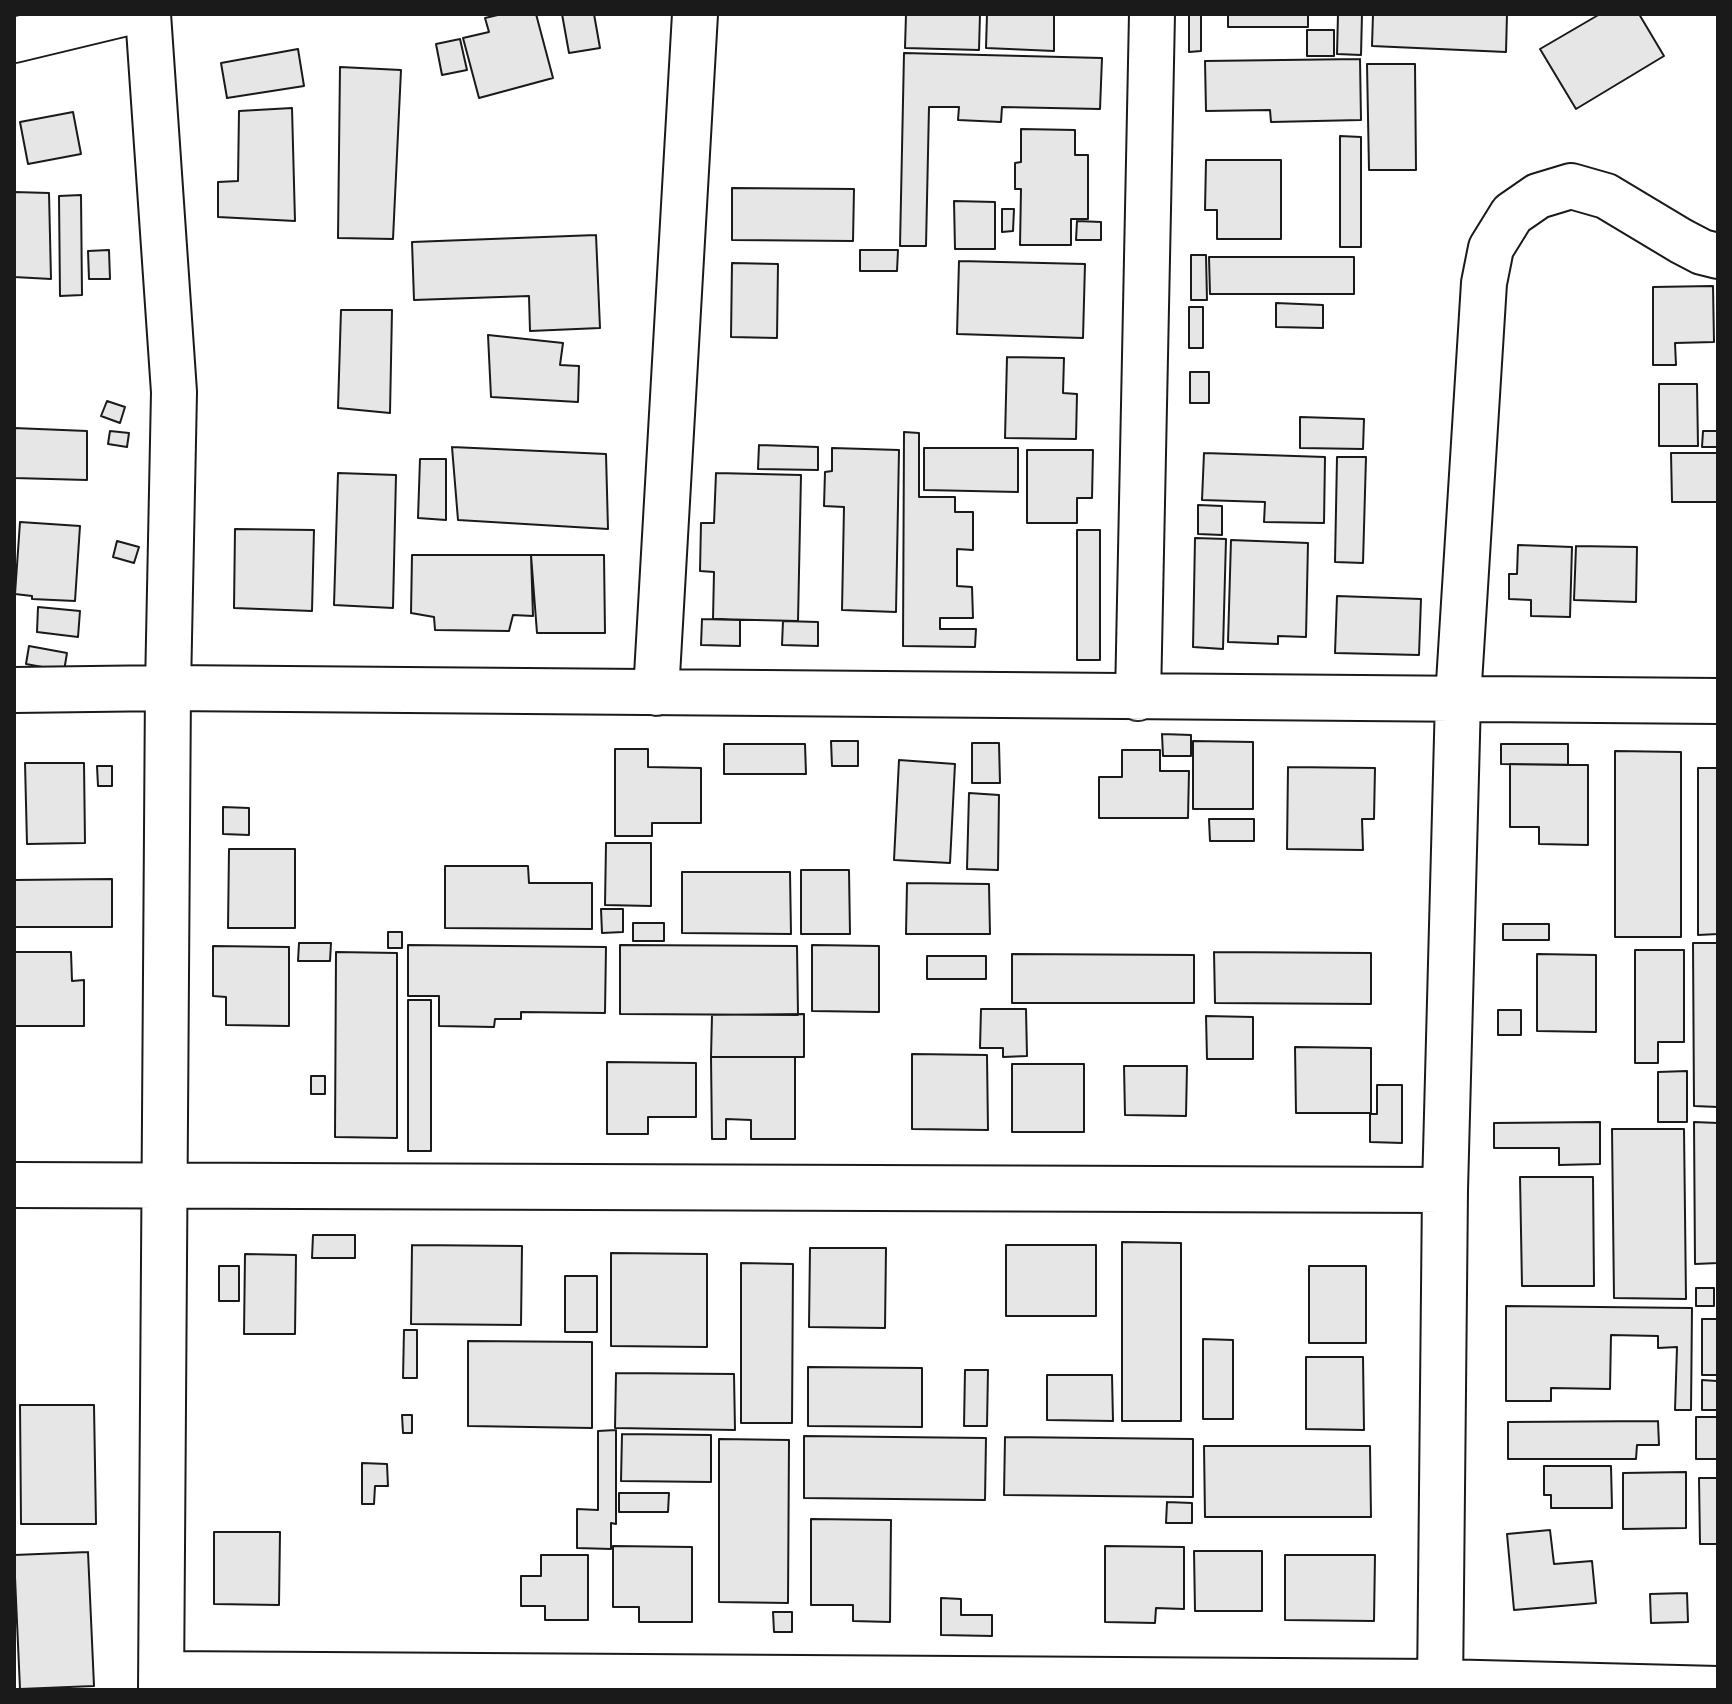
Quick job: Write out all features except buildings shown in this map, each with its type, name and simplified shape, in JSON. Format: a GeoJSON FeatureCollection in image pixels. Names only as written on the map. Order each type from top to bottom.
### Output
{"type":"FeatureCollection","features":[{"type":"Feature","properties":{"kind":"street"},"geometry":{"type":"LineString","coordinates":[[14,40],[122,14]]}},
{"type":"Feature","properties":{"kind":"street"},"geometry":{"type":"LineString","coordinates":[[148,14],[174,392],[168,688],[162,1682],[1718,1689]]}},
{"type":"Feature","properties":{"kind":"street"},"geometry":{"type":"LineString","coordinates":[[656,693],[695,14]]}},
{"type":"Feature","properties":{"kind":"street"},"geometry":{"type":"LineString","coordinates":[[1138,698],[1152,14]]}},
{"type":"Feature","properties":{"kind":"street"},"geometry":{"type":"LineString","coordinates":[[1440,1686],[1445,1190],[1458,699],[1484,283],[1491,248],[1512,214],[1538,196],[1571,186],[1606,196],[1681,241],[1718,256]]}},
{"type":"Feature","properties":{"kind":"street"},"geometry":{"type":"LineString","coordinates":[[14,690],[168,688],[1718,701]]}},
{"type":"Feature","properties":{"kind":"street"},"geometry":{"type":"LineString","coordinates":[[14,1185],[1445,1190]]}}]}
